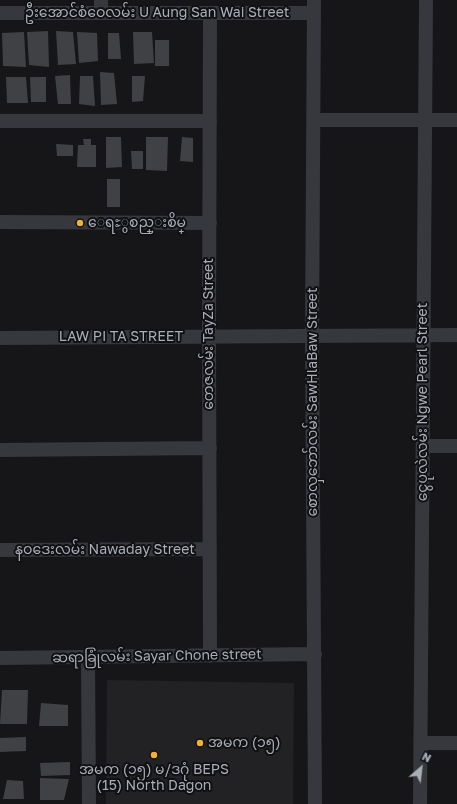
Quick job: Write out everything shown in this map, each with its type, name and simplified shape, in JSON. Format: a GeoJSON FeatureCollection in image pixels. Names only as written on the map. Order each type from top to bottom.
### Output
{"type":"FeatureCollection","features":[{"type":"Feature","properties":{"kind":"street","name":"ငွေပုလဲလမ်း Ngwe Pearl Street"},"geometry":{"type":"LineString","coordinates":[[420,804],[426,0]]}},
{"type":"Feature","properties":{"kind":"street","name":"ဦးအောင်စံဝေလမ်း U Aung San Wai Street"},"geometry":{"type":"LineString","coordinates":[[0,13],[101,7],[210,13],[314,7]]}},
{"type":"Feature","properties":{"kind":"street","name":"စောလှဘော်လမ်း SawHlaBaw Street"},"geometry":{"type":"LineString","coordinates":[[314,7],[312,336],[315,804]]}},
{"type":"Feature","properties":{"kind":"street","name":"တေဇလမ်း TayZa Street"},"geometry":{"type":"LineString","coordinates":[[210,13],[210,656]]}},
{"type":"Feature","properties":{"kind":"street"},"geometry":{"type":"LineString","coordinates":[[314,120],[457,120]]}},
{"type":"Feature","properties":{"kind":"street"},"geometry":{"type":"LineString","coordinates":[[0,121],[210,121]]}},
{"type":"Feature","properties":{"kind":"street"},"geometry":{"type":"LineString","coordinates":[[0,222],[210,223]]}},
{"type":"Feature","properties":{"kind":"street","name":"LAW PI TA STREET"},"geometry":{"type":"LineString","coordinates":[[0,338],[457,335]]}},
{"type":"Feature","properties":{"kind":"street"},"geometry":{"type":"LineString","coordinates":[[423,446],[457,446]]}},
{"type":"Feature","properties":{"kind":"street"},"geometry":{"type":"LineString","coordinates":[[0,450],[210,448]]}},
{"type":"Feature","properties":{"kind":"street","name":"နဝဒေးလမ်း Nawaday Street"},"geometry":{"type":"LineString","coordinates":[[0,550],[210,549]]}},
{"type":"Feature","properties":{"kind":"street","name":"ဆရာခြုံလမ်း Sayar Chone street"},"geometry":{"type":"LineString","coordinates":[[0,658],[315,654]]}},
{"type":"Feature","properties":{"kind":"street"},"geometry":{"type":"LineString","coordinates":[[88,657],[88,804]]}},
{"type":"Feature","properties":{"kind":"street"},"geometry":{"type":"LineString","coordinates":[[421,743],[457,743]]}},
{"type":"Feature","properties":{"kind":"shaded area","name":"အမက (၁၅)"},"geometry":{"type":"Polygon","coordinates":[[[107,680],[294,683],[293,804],[106,804],[107,680]]]}},
{"type":"Feature","properties":{"kind":"building"},"geometry":{"type":"Polygon","coordinates":[[[48,31],[49,67],[29,65],[27,32],[48,31]]]}},
{"type":"Feature","properties":{"kind":"building"},"geometry":{"type":"Polygon","coordinates":[[[56,31],[73,32],[76,64],[58,65],[56,31]]]}},
{"type":"Feature","properties":{"kind":"building"},"geometry":{"type":"Polygon","coordinates":[[[24,32],[26,67],[3,66],[2,33],[24,32]]]}},
{"type":"Feature","properties":{"kind":"building"},"geometry":{"type":"Polygon","coordinates":[[[77,32],[97,33],[98,61],[79,63],[77,32]]]}},
{"type":"Feature","properties":{"kind":"building"},"geometry":{"type":"Polygon","coordinates":[[[133,32],[152,32],[154,63],[134,64],[133,32]]]}},
{"type":"Feature","properties":{"kind":"building"},"geometry":{"type":"Polygon","coordinates":[[[108,33],[119,33],[121,59],[108,59],[108,33]]]}},
{"type":"Feature","properties":{"kind":"building"},"geometry":{"type":"Polygon","coordinates":[[[155,40],[169,40],[169,66],[155,66],[155,40]]]}},
{"type":"Feature","properties":{"kind":"building"},"geometry":{"type":"Polygon","coordinates":[[[100,72],[114,73],[117,104],[101,105],[100,72]]]}},
{"type":"Feature","properties":{"kind":"building"},"geometry":{"type":"Polygon","coordinates":[[[70,75],[71,104],[58,104],[55,76],[70,75]]]}},
{"type":"Feature","properties":{"kind":"building"},"geometry":{"type":"Polygon","coordinates":[[[80,76],[93,76],[95,106],[79,104],[80,76]]]}},
{"type":"Feature","properties":{"kind":"building"},"geometry":{"type":"Polygon","coordinates":[[[132,76],[145,76],[143,101],[132,102],[132,76]]]}},
{"type":"Feature","properties":{"kind":"building"},"geometry":{"type":"Polygon","coordinates":[[[6,77],[26,77],[28,103],[7,103],[6,77]]]}},
{"type":"Feature","properties":{"kind":"building"},"geometry":{"type":"Polygon","coordinates":[[[30,77],[46,77],[46,102],[31,102],[30,77]]]}},
{"type":"Feature","properties":{"kind":"building"},"geometry":{"type":"Polygon","coordinates":[[[106,137],[121,137],[122,167],[106,168],[106,137]]]}},
{"type":"Feature","properties":{"kind":"building"},"geometry":{"type":"Polygon","coordinates":[[[146,137],[168,137],[167,171],[146,170],[146,137]]]}},
{"type":"Feature","properties":{"kind":"building"},"geometry":{"type":"Polygon","coordinates":[[[182,137],[193,138],[193,162],[180,161],[182,137]]]}},
{"type":"Feature","properties":{"kind":"building"},"geometry":{"type":"Polygon","coordinates":[[[83,139],[91,139],[91,145],[96,145],[96,167],[77,167],[78,145],[84,145],[83,139]]]}},
{"type":"Feature","properties":{"kind":"building"},"geometry":{"type":"Polygon","coordinates":[[[56,144],[73,145],[73,156],[57,156],[56,144]]]}},
{"type":"Feature","properties":{"kind":"building"},"geometry":{"type":"Polygon","coordinates":[[[131,151],[143,151],[143,169],[132,169],[131,151]]]}},
{"type":"Feature","properties":{"kind":"building"},"geometry":{"type":"Polygon","coordinates":[[[107,179],[120,179],[120,207],[107,207],[107,179]]]}},
{"type":"Feature","properties":{"kind":"building"},"geometry":{"type":"Polygon","coordinates":[[[2,690],[28,690],[27,724],[0,724],[2,690]]]}},
{"type":"Feature","properties":{"kind":"building"},"geometry":{"type":"Polygon","coordinates":[[[41,703],[68,705],[68,726],[39,726],[41,703]]]}},
{"type":"Feature","properties":{"kind":"building"},"geometry":{"type":"Polygon","coordinates":[[[26,737],[26,751],[0,752],[0,738],[26,737]]]}},
{"type":"Feature","properties":{"kind":"building"},"geometry":{"type":"Polygon","coordinates":[[[70,762],[70,775],[41,776],[40,763],[70,762]]]}},
{"type":"Feature","properties":{"kind":"building"},"geometry":{"type":"Polygon","coordinates":[[[40,778],[69,779],[64,800],[40,800],[40,778]]]}},
{"type":"Feature","properties":{"kind":"building"},"geometry":{"type":"Polygon","coordinates":[[[7,780],[23,781],[24,799],[3,799],[7,780]]]}},
{"type":"Feature","properties":{"kind":"place","name":"ေရႊွစည္းစိမ္"},"geometry":{"type":"Point","coordinates":[80,223]}},
{"type":"Feature","properties":{"kind":"place","name":"အမက (၁၅)"},"geometry":{"type":"Point","coordinates":[200,743]}},
{"type":"Feature","properties":{"kind":"place","name":"အမက (၁၅) မ/ဒဂုံ BEPS (15) North Dagon"},"geometry":{"type":"Point","coordinates":[154,755]}}]}
